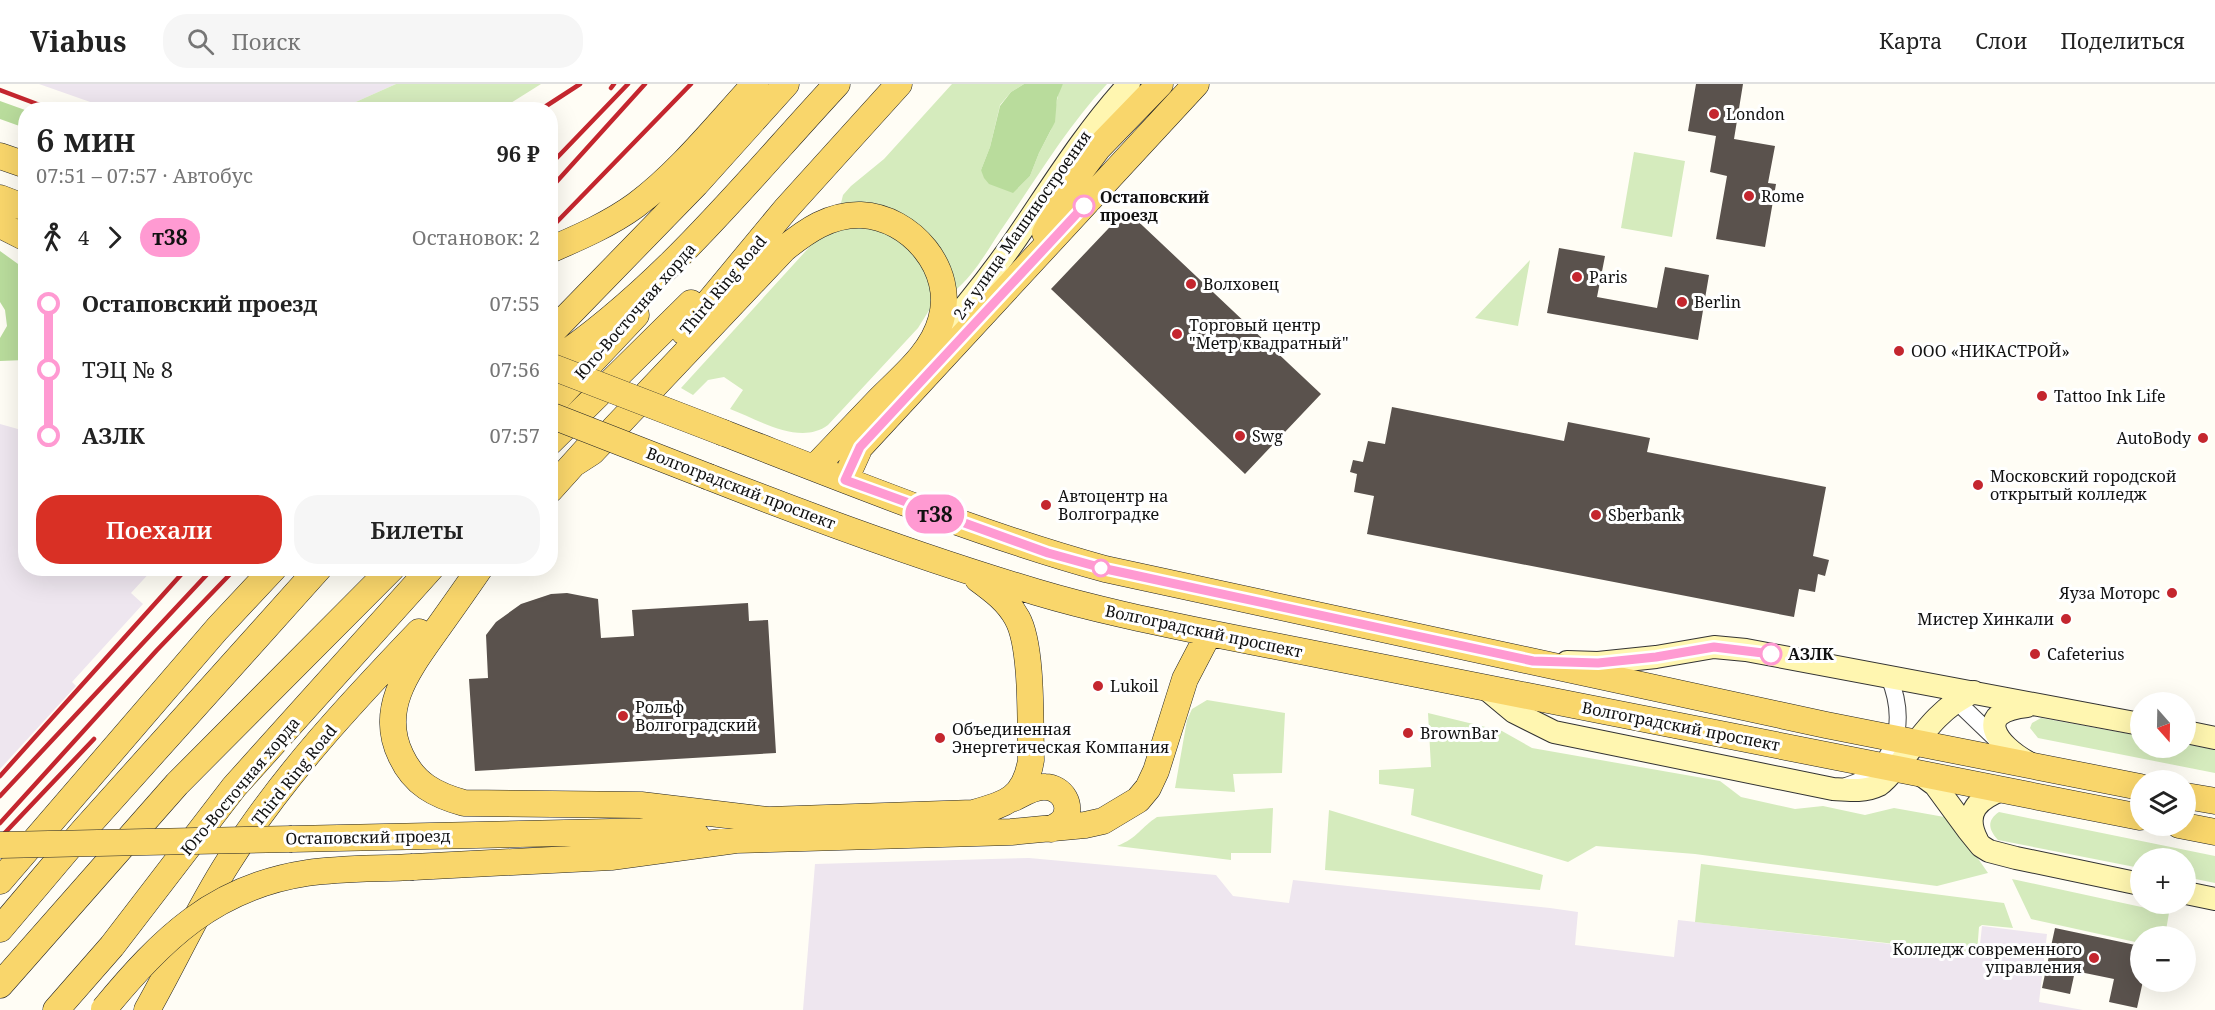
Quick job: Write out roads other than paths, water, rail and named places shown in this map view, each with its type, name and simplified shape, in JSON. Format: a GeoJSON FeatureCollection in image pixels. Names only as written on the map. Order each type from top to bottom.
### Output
{"type":"FeatureCollection","features":[{"type":"Feature","properties":{"kind":"main road"},"geometry":{"type":"LineString","coordinates":[[558,246],[607,224],[636,205],[684,160],[755,84]]}},
{"type":"Feature","properties":{"kind":"main road"},"geometry":{"type":"LineString","coordinates":[[558,326],[696,184],[786,84]]}},
{"type":"Feature","properties":{"kind":"main road"},"geometry":{"type":"LineString","coordinates":[[812,111],[831,84]]}},
{"type":"Feature","properties":{"kind":"main road"},"geometry":{"type":"LineString","coordinates":[[558,359],[638,297],[718,215],[837,84]]}},
{"type":"Feature","properties":{"kind":"main road","name":"Third Ring Road"},"geometry":{"type":"LineString","coordinates":[[558,481],[785,210],[899,84]]}},
{"type":"Feature","properties":{"kind":"main road","name":"2-я улица Машиностроения"},"geometry":{"type":"LineString","coordinates":[[814,468],[968,305],[1085,135],[1129,84]]}},
{"type":"Feature","properties":{"kind":"main road"},"geometry":{"type":"LineString","coordinates":[[1001,258],[1022,273],[1076,177],[1098,148],[1160,84]]}},
{"type":"Feature","properties":{"kind":"main road","name":"2-я улица Машиностроения"},"geometry":{"type":"LineString","coordinates":[[845,480],[860,447],[1196,84]]}},
{"type":"Feature","properties":{"kind":"main road"},"geometry":{"type":"LineString","coordinates":[[0,156],[18,162]]}},
{"type":"Feature","properties":{"kind":"main road"},"geometry":{"type":"LineString","coordinates":[[0,198],[18,205]]}},
{"type":"Feature","properties":{"kind":"main road","name":"Юго-Восточная хорда"},"geometry":{"type":"LineString","coordinates":[[558,434],[785,210]]}},
{"type":"Feature","properties":{"kind":"main road","name":"Юго-Восточная хорда"},"geometry":{"type":"LineString","coordinates":[[558,398],[623,330],[718,215]]}},
{"type":"Feature","properties":{"kind":"main road"},"geometry":{"type":"LineString","coordinates":[[575,463],[592,452],[784,249],[806,231],[825,222],[861,215],[879,218],[895,224],[924,247],[939,273],[944,304],[941,321],[927,351]]}},
{"type":"Feature","properties":{"kind":"main road"},"geometry":{"type":"LineString","coordinates":[[0,225],[18,234]]}},
{"type":"Feature","properties":{"kind":"main road","name":"Волгоградский проспект"},"geometry":{"type":"LineString","coordinates":[[558,368],[845,480],[1048,553],[1106,569],[1905,741],[2130,785]]}},
{"type":"Feature","properties":{"kind":"main road","name":"Волгоградский проспект"},"geometry":{"type":"LineString","coordinates":[[558,418],[794,510],[968,572],[1105,610],[1209,633],[2130,815]]}},
{"type":"Feature","properties":{"kind":"main road"},"geometry":{"type":"LineString","coordinates":[[968,572],[998,594],[1022,627],[1027,653],[1031,760],[1029,775],[1014,798]]}},
{"type":"Feature","properties":{"kind":"main road"},"geometry":{"type":"LineString","coordinates":[[0,881],[217,629],[267,576]]}},
{"type":"Feature","properties":{"kind":"main road"},"geometry":{"type":"LineString","coordinates":[[0,929],[84,831],[312,576]]}},
{"type":"Feature","properties":{"kind":"main road"},"geometry":{"type":"LineString","coordinates":[[0,985],[177,784],[384,576]]}},
{"type":"Feature","properties":{"kind":"main road","name":"Юго-Восточная хорда"},"geometry":{"type":"LineString","coordinates":[[56,1010],[112,946],[234,787],[424,576]]}},
{"type":"Feature","properties":{"kind":"main road","name":"Third Ring Road"},"geometry":{"type":"LineString","coordinates":[[147,1010],[227,863],[274,797],[359,695],[472,576]]}},
{"type":"Feature","properties":{"kind":"main road"},"geometry":{"type":"LineString","coordinates":[[474,576],[406,672],[397,692],[393,712],[392,728],[403,761],[414,778],[427,789],[442,797],[464,803],[488,805],[641,805],[768,820],[973,813],[1041,787],[1054,788],[1061,793],[1066,802],[1067,811],[1063,820],[1051,829]]}},
{"type":"Feature","properties":{"kind":"main road"},"geometry":{"type":"LineString","coordinates":[[103,1009],[140,966],[191,919],[235,893],[259,884],[308,873],[611,856],[736,840],[1051,829],[1103,821],[1138,800],[1148,788],[1156,771],[1185,679],[1209,633]]}},
{"type":"Feature","properties":{"kind":"main road","name":"Волгоградский проспект"},"geometry":{"type":"LineString","coordinates":[[1533,661],[1598,663],[1656,657],[1714,647],[1746,650],[1889,677],[1957,693],[2130,722]]}},
{"type":"Feature","properties":{"kind":"main road"},"geometry":{"type":"LineString","coordinates":[[1484,687],[1514,712],[1554,732],[1833,789],[1860,790],[1879,784],[1905,741],[1940,714],[1957,693]]}},
{"type":"Feature","properties":{"kind":"main road"},"geometry":{"type":"LineString","coordinates":[[2032,766],[2005,747],[1996,735],[1996,719],[2002,712],[2012,707],[2035,705]]}},
{"type":"Feature","properties":{"kind":"main road"},"geometry":{"type":"LineString","coordinates":[[2196,734],[2215,738]]}},
{"type":"Feature","properties":{"kind":"main road"},"geometry":{"type":"LineString","coordinates":[[1920,774],[1935,785],[1981,846],[2016,858],[2130,882]]}},
{"type":"Feature","properties":{"kind":"main road"},"geometry":{"type":"LineString","coordinates":[[1981,846],[1972,827],[1975,807],[1982,799],[2004,789]]}},
{"type":"Feature","properties":{"kind":"main road"},"geometry":{"type":"LineString","coordinates":[[2196,798],[2215,801]]}},
{"type":"Feature","properties":{"kind":"main road"},"geometry":{"type":"LineString","coordinates":[[2196,828],[2215,832]]}},
{"type":"Feature","properties":{"kind":"main road","name":"Остаповский проезд"},"geometry":{"type":"LineString","coordinates":[[0,845],[655,831],[736,840]]}},
{"type":"Feature","properties":{"kind":"main road"},"geometry":{"type":"LineString","coordinates":[[2196,895],[2215,899]]}},
{"type":"Feature","properties":{"kind":"main road"},"geometry":{"type":"LineString","coordinates":[[0,943],[25,901]]}},
{"type":"Feature","properties":{"kind":"street"},"geometry":{"type":"LineString","coordinates":[[1889,677],[1896,693],[1905,741]]}},
{"type":"Feature","properties":{"kind":"street"},"geometry":{"type":"LineString","coordinates":[[1957,693],[2005,747]]}},
{"type":"Feature","properties":{"kind":"railway"},"geometry":{"type":"LineString","coordinates":[[552,102],[580,84]]}},
{"type":"Feature","properties":{"kind":"railway"},"geometry":{"type":"LineString","coordinates":[[611,88],[614,84]]}},
{"type":"Feature","properties":{"kind":"railway"},"geometry":{"type":"LineString","coordinates":[[558,157],[628,84]]}},
{"type":"Feature","properties":{"kind":"railway"},"geometry":{"type":"LineString","coordinates":[[558,180],[645,84]]}},
{"type":"Feature","properties":{"kind":"railway"},"geometry":{"type":"LineString","coordinates":[[558,221],[691,84]]}},
{"type":"Feature","properties":{"kind":"railway"},"geometry":{"type":"LineString","coordinates":[[0,90],[32,102]]}},
{"type":"Feature","properties":{"kind":"railway"},"geometry":{"type":"LineString","coordinates":[[0,776],[180,576]]}},
{"type":"Feature","properties":{"kind":"railway"},"geometry":{"type":"LineString","coordinates":[[0,796],[206,576]]}},
{"type":"Feature","properties":{"kind":"railway"},"geometry":{"type":"LineString","coordinates":[[0,823],[157,650],[228,576]]}},
{"type":"Feature","properties":{"kind":"railway"},"geometry":{"type":"LineString","coordinates":[[0,838],[94,739]]}},
{"type":"Feature","properties":{"kind":"place","name":"London"},"geometry":{"type":"Point","coordinates":[1714,114]}},
{"type":"Feature","properties":{"kind":"place","name":"Rome"},"geometry":{"type":"Point","coordinates":[1749,196]}},
{"type":"Feature","properties":{"kind":"place","name":"Остаповский проезд"},"geometry":{"type":"Point","coordinates":[1084,206]}},
{"type":"Feature","properties":{"kind":"place","name":"Paris"},"geometry":{"type":"Point","coordinates":[1577,277]}},
{"type":"Feature","properties":{"kind":"place","name":"Волховец"},"geometry":{"type":"Point","coordinates":[1191,284]}},
{"type":"Feature","properties":{"kind":"place","name":"Berlin"},"geometry":{"type":"Point","coordinates":[1682,302]}},
{"type":"Feature","properties":{"kind":"place","name":"Торговый центр \"Метр квадратный\""},"geometry":{"type":"Point","coordinates":[1177,334]}},
{"type":"Feature","properties":{"kind":"place","name":"ООО «НИКАСТРОЙ»"},"geometry":{"type":"Point","coordinates":[1899,351]}},
{"type":"Feature","properties":{"kind":"place","name":"Tattoo Ink Life"},"geometry":{"type":"Point","coordinates":[2042,396]}},
{"type":"Feature","properties":{"kind":"place","name":"Swg"},"geometry":{"type":"Point","coordinates":[1240,436]}},
{"type":"Feature","properties":{"kind":"place","name":"AutoBody"},"geometry":{"type":"Point","coordinates":[2203,438]}},
{"type":"Feature","properties":{"kind":"place","name":"Московский городской открытый колледж"},"geometry":{"type":"Point","coordinates":[1978,485]}},
{"type":"Feature","properties":{"kind":"place","name":"Автоцентр на Волгоградке"},"geometry":{"type":"Point","coordinates":[1046,505]}},
{"type":"Feature","properties":{"kind":"place","name":"Sberbank"},"geometry":{"type":"Point","coordinates":[1596,515]}},
{"type":"Feature","properties":{"kind":"place","name":"Яуза Моторс"},"geometry":{"type":"Point","coordinates":[2172,593]}},
{"type":"Feature","properties":{"kind":"place","name":"Мистер Хинкали"},"geometry":{"type":"Point","coordinates":[2066,619]}},
{"type":"Feature","properties":{"kind":"place","name":"АЗЛК"},"geometry":{"type":"Point","coordinates":[1771,654]}},
{"type":"Feature","properties":{"kind":"place","name":"Cafeterius"},"geometry":{"type":"Point","coordinates":[2035,654]}},
{"type":"Feature","properties":{"kind":"place","name":"Lukoil"},"geometry":{"type":"Point","coordinates":[1098,686]}},
{"type":"Feature","properties":{"kind":"place","name":"Рольф Волгоградский"},"geometry":{"type":"Point","coordinates":[623,716]}},
{"type":"Feature","properties":{"kind":"place","name":"BrownBar"},"geometry":{"type":"Point","coordinates":[1408,733]}},
{"type":"Feature","properties":{"kind":"place","name":"Объединенная Энергетическая Компания"},"geometry":{"type":"Point","coordinates":[940,738]}},
{"type":"Feature","properties":{"kind":"place","name":"Колледж современного управления"},"geometry":{"type":"Point","coordinates":[2094,958]}}]}
